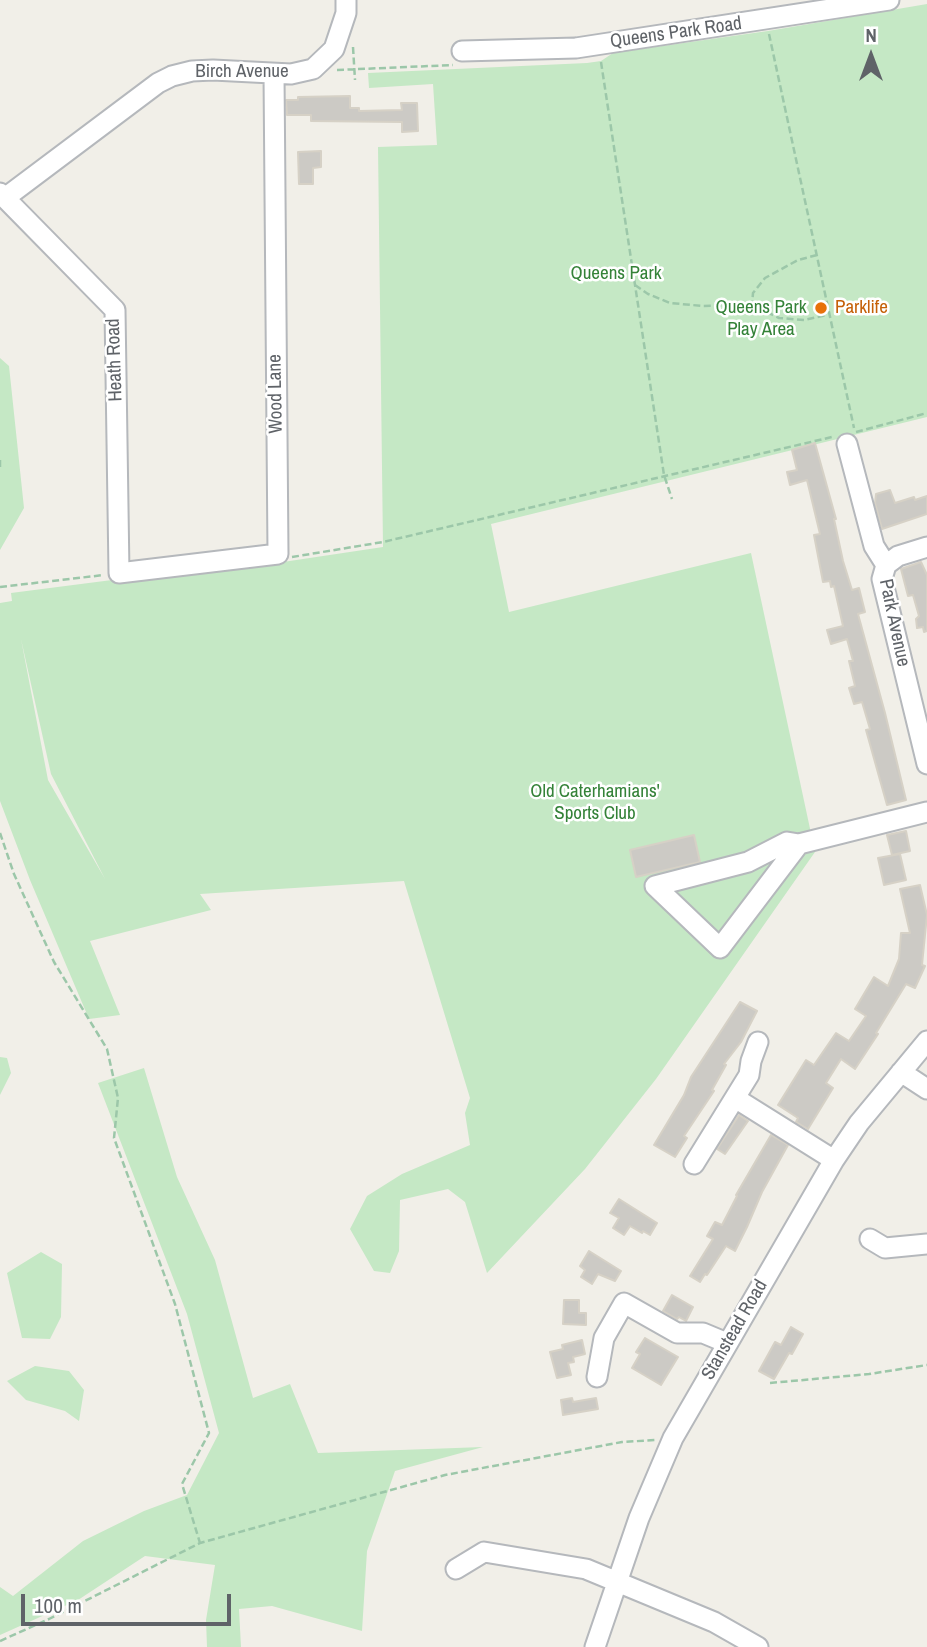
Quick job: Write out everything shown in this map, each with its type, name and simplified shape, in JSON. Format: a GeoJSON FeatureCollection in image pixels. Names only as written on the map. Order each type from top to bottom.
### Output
{"type":"FeatureCollection","features":[{"type":"Feature","properties":{"kind":"street","name":"Birch Avenue"},"geometry":{"type":"LineString","coordinates":[[3,196],[158,83],[172,76],[192,71],[245,70],[291,74],[313,69],[334,49],[344,21],[346,0]]}},
{"type":"Feature","properties":{"kind":"street","name":"Queens Park Road"},"geometry":{"type":"LineString","coordinates":[[460,58],[599,45],[889,0]]}},
{"type":"Feature","properties":{"kind":"street","name":"Wood Lane"},"geometry":{"type":"LineString","coordinates":[[274,74],[278,554]]}},
{"type":"Feature","properties":{"kind":"street","name":"Heath Road"},"geometry":{"type":"LineString","coordinates":[[3,196],[116,310],[119,573]]}},
{"type":"Feature","properties":{"kind":"street","name":"Park Avenue"},"geometry":{"type":"LineString","coordinates":[[848,437],[874,546],[886,565],[883,579],[927,764]]}},
{"type":"Feature","properties":{"kind":"street"},"geometry":{"type":"LineString","coordinates":[[886,565],[898,556],[927,547]]}},
{"type":"Feature","properties":{"kind":"street"},"geometry":{"type":"LineString","coordinates":[[119,573],[278,554]]}},
{"type":"Feature","properties":{"kind":"street"},"geometry":{"type":"LineString","coordinates":[[799,844],[720,948],[655,886],[748,862],[787,842],[799,844],[927,812]]}},
{"type":"Feature","properties":{"kind":"street","name":"Stanstead Road"},"geometry":{"type":"LineString","coordinates":[[595,1647],[639,1518],[673,1438],[834,1160],[859,1123],[927,1041]]}},
{"type":"Feature","properties":{"kind":"street"},"geometry":{"type":"LineString","coordinates":[[694,1164],[749,1075],[758,1042]]}},
{"type":"Feature","properties":{"kind":"street"},"geometry":{"type":"LineString","coordinates":[[901,1072],[927,1089]]}},
{"type":"Feature","properties":{"kind":"street"},"geometry":{"type":"LineString","coordinates":[[735,1098],[834,1160]]}},
{"type":"Feature","properties":{"kind":"street"},"geometry":{"type":"LineString","coordinates":[[870,1239],[885,1248],[927,1244]]}},
{"type":"Feature","properties":{"kind":"street"},"geometry":{"type":"LineString","coordinates":[[597,1377],[604,1338],[624,1303],[677,1333],[703,1333],[727,1343]]}},
{"type":"Feature","properties":{"kind":"street"},"geometry":{"type":"LineString","coordinates":[[456,1569],[484,1552],[586,1569],[714,1622],[758,1647]]}},
{"type":"Feature","properties":{"kind":"path"},"geometry":{"type":"LineString","coordinates":[[766,20],[829,315],[848,437]]}},
{"type":"Feature","properties":{"kind":"path"},"geometry":{"type":"LineString","coordinates":[[599,45],[664,475],[672,499]]}},
{"type":"Feature","properties":{"kind":"path"},"geometry":{"type":"LineString","coordinates":[[313,69],[355,71],[460,58]]}},
{"type":"Feature","properties":{"kind":"path"},"geometry":{"type":"LineString","coordinates":[[752,304],[753,293],[765,278],[780,268],[817,254]]}},
{"type":"Feature","properties":{"kind":"path"},"geometry":{"type":"LineString","coordinates":[[635,285],[670,303],[703,306],[752,304],[779,318],[804,320],[829,315]]}},
{"type":"Feature","properties":{"kind":"path"},"geometry":{"type":"LineString","coordinates":[[278,554],[285,559],[383,542],[664,475],[848,437],[927,413]]}},
{"type":"Feature","properties":{"kind":"path"},"geometry":{"type":"LineString","coordinates":[[0,460],[0,469]]}},
{"type":"Feature","properties":{"kind":"path"},"geometry":{"type":"LineString","coordinates":[[0,587],[119,573]]}},
{"type":"Feature","properties":{"kind":"path"},"geometry":{"type":"LineString","coordinates":[[0,833],[54,962],[107,1049],[118,1098],[114,1138],[175,1304],[209,1433],[182,1484],[200,1543]]}},
{"type":"Feature","properties":{"kind":"path"},"geometry":{"type":"LineString","coordinates":[[769,1383],[869,1374],[927,1365]]}},
{"type":"Feature","properties":{"kind":"path"},"geometry":{"type":"LineString","coordinates":[[0,1641],[200,1543],[445,1475],[622,1442],[673,1438]]}},
{"type":"Feature","properties":{"kind":"green space"},"geometry":{"type":"Polygon","coordinates":[[[927,4],[927,417],[491,524],[509,612],[751,553],[815,852],[656,1079],[585,1169],[487,1273],[465,1202],[448,1189],[400,1200],[399,1251],[390,1273],[374,1271],[350,1229],[367,1196],[402,1174],[470,1145],[465,1113],[470,1098],[404,881],[200,894],[211,910],[90,941],[120,1015],[89,1019],[0,801],[0,603],[12,601],[11,593],[283,562],[383,547],[378,147],[437,145],[433,84],[369,88],[368,73],[587,63],[601,61],[613,53],[768,31],[927,4]],[[21,639],[48,780],[105,879],[51,774],[21,639]]]}},
{"type":"Feature","properties":{"kind":"green space"},"geometry":{"type":"Polygon","coordinates":[[[0,358],[9,366],[24,508],[0,550],[0,358]]]}},
{"type":"Feature","properties":{"kind":"green space"},"geometry":{"type":"Polygon","coordinates":[[[0,1057],[7,1058],[11,1073],[0,1095],[0,1057]]]}},
{"type":"Feature","properties":{"kind":"green space"},"geometry":{"type":"Polygon","coordinates":[[[144,1068],[177,1177],[215,1260],[253,1398],[290,1384],[318,1453],[483,1447],[395,1471],[367,1551],[362,1631],[272,1606],[239,1609],[241,1647],[207,1647],[206,1620],[215,1565],[145,1556],[78,1600],[0,1635],[0,1587],[13,1596],[83,1541],[144,1511],[187,1495],[219,1433],[187,1314],[98,1083],[144,1068]]]}},
{"type":"Feature","properties":{"kind":"green space"},"geometry":{"type":"Polygon","coordinates":[[[41,1252],[62,1264],[61,1317],[50,1339],[22,1338],[7,1273],[41,1252]]]}},
{"type":"Feature","properties":{"kind":"green space"},"geometry":{"type":"Polygon","coordinates":[[[35,1366],[69,1371],[84,1390],[79,1421],[65,1411],[26,1400],[7,1381],[35,1366]]]}},
{"type":"Feature","properties":{"kind":"building"},"geometry":{"type":"Polygon","coordinates":[[[350,96],[350,108],[359,108],[359,111],[402,110],[401,103],[417,103],[418,131],[402,132],[402,122],[311,121],[311,115],[287,115],[286,100],[298,100],[298,97],[350,96]]]}},
{"type":"Feature","properties":{"kind":"building"},"geometry":{"type":"Polygon","coordinates":[[[321,151],[321,167],[313,168],[313,184],[299,184],[298,152],[321,151]]]}},
{"type":"Feature","properties":{"kind":"building"},"geometry":{"type":"Polygon","coordinates":[[[815,443],[836,519],[843,561],[852,590],[859,588],[865,612],[858,614],[906,800],[887,805],[866,730],[870,729],[862,702],[854,704],[849,688],[855,686],[849,661],[853,661],[847,639],[831,644],[827,630],[843,626],[834,586],[831,587],[830,581],[823,582],[814,535],[820,534],[807,480],[790,485],[787,472],[797,470],[792,450],[815,443]]]}},
{"type":"Feature","properties":{"kind":"building"},"geometry":{"type":"Polygon","coordinates":[[[890,490],[895,503],[927,496],[927,514],[882,529],[875,503],[876,494],[890,490]]]}},
{"type":"Feature","properties":{"kind":"building"},"geometry":{"type":"Polygon","coordinates":[[[921,562],[927,575],[927,631],[924,632],[923,627],[917,628],[916,619],[919,616],[913,595],[908,596],[901,569],[921,562]]]}},
{"type":"Feature","properties":{"kind":"building"},"geometry":{"type":"Polygon","coordinates":[[[906,831],[910,851],[892,855],[887,835],[906,831]]]}},
{"type":"Feature","properties":{"kind":"building"},"geometry":{"type":"Polygon","coordinates":[[[694,835],[700,862],[636,877],[630,850],[694,835]]]}},
{"type":"Feature","properties":{"kind":"building"},"geometry":{"type":"Polygon","coordinates":[[[900,854],[906,880],[884,885],[878,858],[900,854]]]}},
{"type":"Feature","properties":{"kind":"building"},"geometry":{"type":"Polygon","coordinates":[[[920,885],[927,915],[922,965],[925,966],[915,988],[906,984],[855,1069],[841,1059],[826,1083],[833,1088],[808,1129],[796,1122],[798,1118],[778,1105],[806,1060],[814,1065],[836,1033],[849,1041],[866,1016],[855,1009],[874,977],[888,986],[899,959],[901,933],[910,933],[900,889],[920,885]]]}},
{"type":"Feature","properties":{"kind":"building"},"geometry":{"type":"Polygon","coordinates":[[[740,1002],[757,1011],[741,1042],[724,1064],[726,1065],[712,1090],[714,1091],[684,1136],[687,1138],[675,1157],[654,1145],[684,1095],[691,1077],[740,1002]]]}},
{"type":"Feature","properties":{"kind":"building"},"geometry":{"type":"Polygon","coordinates":[[[739,1115],[748,1121],[725,1154],[717,1149],[739,1115]]]}},
{"type":"Feature","properties":{"kind":"building"},"geometry":{"type":"Polygon","coordinates":[[[771,1135],[788,1145],[762,1192],[735,1251],[726,1246],[700,1282],[690,1276],[713,1239],[707,1236],[715,1222],[722,1225],[771,1135]]]}},
{"type":"Feature","properties":{"kind":"building"},"geometry":{"type":"Polygon","coordinates":[[[619,1199],[657,1223],[650,1235],[630,1226],[624,1235],[613,1228],[619,1218],[610,1213],[619,1199]]]}},
{"type":"Feature","properties":{"kind":"building"},"geometry":{"type":"Polygon","coordinates":[[[589,1251],[621,1271],[615,1281],[598,1274],[592,1284],[581,1277],[585,1270],[580,1266],[589,1251]]]}},
{"type":"Feature","properties":{"kind":"building"},"geometry":{"type":"Polygon","coordinates":[[[672,1295],[693,1307],[686,1321],[663,1311],[672,1295]]]}},
{"type":"Feature","properties":{"kind":"building"},"geometry":{"type":"Polygon","coordinates":[[[564,1300],[579,1300],[579,1313],[586,1313],[586,1325],[563,1324],[564,1300]]]}},
{"type":"Feature","properties":{"kind":"building"},"geometry":{"type":"Polygon","coordinates":[[[791,1327],[803,1334],[774,1379],[759,1371],[775,1342],[781,1345],[791,1327]]]}},
{"type":"Feature","properties":{"kind":"building"},"geometry":{"type":"Polygon","coordinates":[[[645,1338],[678,1357],[661,1385],[632,1368],[640,1354],[636,1352],[645,1338]]]}},
{"type":"Feature","properties":{"kind":"building"},"geometry":{"type":"Polygon","coordinates":[[[582,1340],[585,1354],[573,1357],[574,1362],[568,1363],[571,1375],[557,1378],[550,1352],[563,1349],[562,1345],[582,1340]]]}},
{"type":"Feature","properties":{"kind":"building"},"geometry":{"type":"Polygon","coordinates":[[[572,1398],[573,1402],[596,1398],[598,1409],[563,1415],[561,1400],[572,1398]]]}},
{"type":"Feature","properties":{"kind":"place","name":"Parklife"},"geometry":{"type":"Point","coordinates":[821,308]}},
{"type":"Feature","properties":{"kind":"park label","name":"Queens Park"},"geometry":{"type":"Point","coordinates":[616,274]}},
{"type":"Feature","properties":{"kind":"park label","name":"Queens Park Play Area"},"geometry":{"type":"Point","coordinates":[761,319]}},
{"type":"Feature","properties":{"kind":"park label","name":"Old Caterhamians' Sports Club"},"geometry":{"type":"Point","coordinates":[595,803]}}]}
